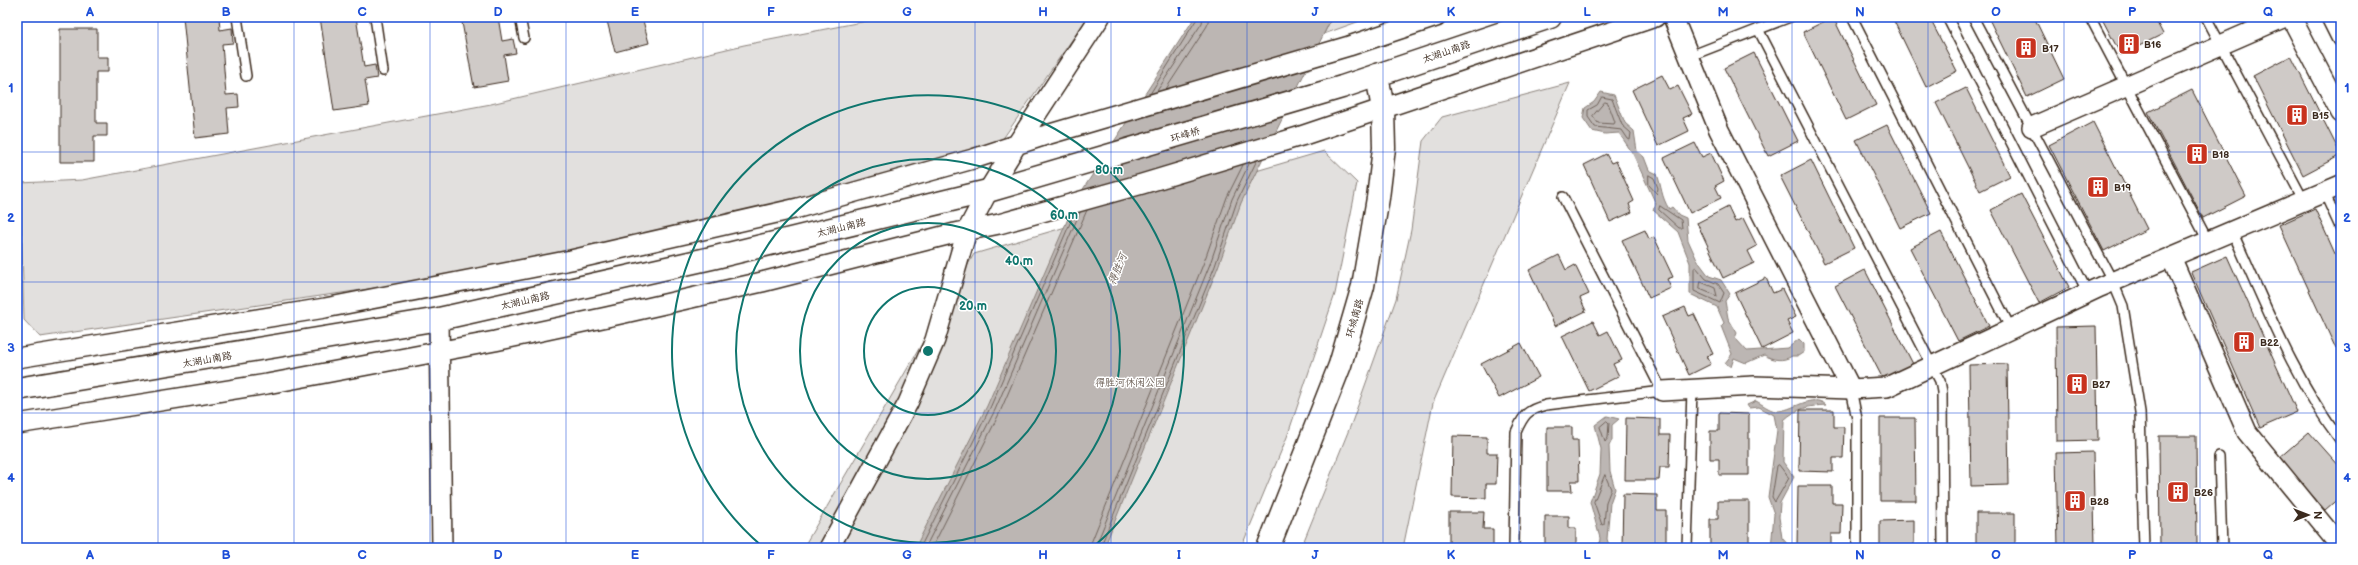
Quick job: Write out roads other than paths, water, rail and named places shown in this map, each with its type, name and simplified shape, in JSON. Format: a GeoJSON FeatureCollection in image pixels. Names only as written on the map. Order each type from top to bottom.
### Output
{"type":"FeatureCollection","features":[{"type":"Feature","properties":{"kind":"main road","name":"太湖山南路"},"geometry":{"type":"LineString","coordinates":[[1342,87],[1550,17]]}},
{"type":"Feature","properties":{"kind":"main road","name":"环城南路"},"geometry":{"type":"LineString","coordinates":[[1268,548],[1340,365],[1363,286],[1382,162],[1383,109],[1377,75]]}},
{"type":"Feature","properties":{"kind":"main road","name":"环峰桥"},"geometry":{"type":"LineString","coordinates":[[1027,181],[1342,87]]}},
{"type":"Feature","properties":{"kind":"main road","name":"太湖山南路"},"geometry":{"type":"LineString","coordinates":[[17,389],[439,319],[716,257],[1027,181]]}},
{"type":"Feature","properties":{"kind":"street"},"geometry":{"type":"LineString","coordinates":[[829,548],[908,403],[935,340],[967,231],[988,191],[1017,144],[1100,17]]}},
{"type":"Feature","properties":{"kind":"street"},"geometry":{"type":"LineString","coordinates":[[17,358],[325,308],[571,260],[798,208],[1349,46],[1436,17]]}},
{"type":"Feature","properties":{"kind":"street"},"geometry":{"type":"LineString","coordinates":[[17,424],[267,384],[495,341],[762,282],[999,224],[1142,184],[1301,136],[1655,17]]}},
{"type":"Feature","properties":{"kind":"street"},"geometry":{"type":"LineString","coordinates":[[1673,17],[1719,130],[1851,389]]}},
{"type":"Feature","properties":{"kind":"street"},"geometry":{"type":"LineString","coordinates":[[2032,127],[2285,17]]}},
{"type":"Feature","properties":{"kind":"street"},"geometry":{"type":"LineString","coordinates":[[2291,17],[2341,113]]}},
{"type":"Feature","properties":{"kind":"street"},"geometry":{"type":"LineString","coordinates":[[2331,17],[2341,37]]}},
{"type":"Feature","properties":{"kind":"street"},"geometry":{"type":"LineString","coordinates":[[1662,391],[1754,386],[1851,389],[1887,387],[2088,293],[2333,189]]}},
{"type":"Feature","properties":{"kind":"street"},"geometry":{"type":"LineString","coordinates":[[2171,257],[2247,432],[2336,542]]}},
{"type":"Feature","properties":{"kind":"street"},"geometry":{"type":"LineString","coordinates":[[439,319],[442,548]]}},
{"type":"Feature","properties":{"kind":"lane"},"geometry":{"type":"LineString","coordinates":[[237,17],[246,76]]}},
{"type":"Feature","properties":{"kind":"lane"},"geometry":{"type":"LineString","coordinates":[[375,17],[383,71]]}},
{"type":"Feature","properties":{"kind":"lane"},"geometry":{"type":"LineString","coordinates":[[520,17],[524,38]]}},
{"type":"Feature","properties":{"kind":"lane"},"geometry":{"type":"LineString","coordinates":[[1690,56],[1790,17]]}},
{"type":"Feature","properties":{"kind":"lane"},"geometry":{"type":"LineString","coordinates":[[1852,17],[2011,329]]}},
{"type":"Feature","properties":{"kind":"lane"},"geometry":{"type":"LineString","coordinates":[[1947,17],[2088,293]]}},
{"type":"Feature","properties":{"kind":"lane"},"geometry":{"type":"LineString","coordinates":[[1974,17],[2114,282],[2123,306],[2140,412],[2144,548]]}},
{"type":"Feature","properties":{"kind":"lane"},"geometry":{"type":"LineString","coordinates":[[2090,17],[2208,242]]}},
{"type":"Feature","properties":{"kind":"lane"},"geometry":{"type":"LineString","coordinates":[[2206,17],[2304,201]]}},
{"type":"Feature","properties":{"kind":"lane"},"geometry":{"type":"LineString","coordinates":[[1758,29],[1940,380],[1942,392],[1942,548]]}},
{"type":"Feature","properties":{"kind":"lane"},"geometry":{"type":"LineString","coordinates":[[2333,189],[2341,229]]}},
{"type":"Feature","properties":{"kind":"lane"},"geometry":{"type":"LineString","coordinates":[[1514,548],[1516,432],[1523,416],[1533,409],[1546,405],[1662,391],[1563,197]]}},
{"type":"Feature","properties":{"kind":"lane"},"geometry":{"type":"LineString","coordinates":[[2232,231],[2296,370],[2320,414],[2341,442]]}},
{"type":"Feature","properties":{"kind":"lane"},"geometry":{"type":"LineString","coordinates":[[1851,389],[1857,419],[1857,548]]}},
{"type":"Feature","properties":{"kind":"lane"},"geometry":{"type":"LineString","coordinates":[[1687,548],[1692,390]]}},
{"type":"Feature","properties":{"kind":"lane"},"geometry":{"type":"LineString","coordinates":[[2219,457],[2222,548]]}},
{"type":"Feature","properties":{"kind":"water","name":"得胜河"},"geometry":{"type":"Polygon","coordinates":[[[1195,17],[1332,17],[1241,203],[1218,267],[1104,548],[915,548],[987,406],[1076,200],[1195,17]]]}},
{"type":"Feature","properties":{"kind":"water"},"geometry":{"type":"Polygon","coordinates":[[[1601,92],[1614,95],[1625,123],[1634,131],[1637,151],[1644,157],[1649,170],[1657,174],[1666,204],[1669,209],[1672,207],[1679,215],[1686,218],[1688,240],[1697,260],[1709,276],[1721,280],[1730,294],[1725,301],[1728,318],[1737,333],[1735,338],[1747,351],[1788,348],[1799,339],[1804,344],[1804,352],[1798,356],[1792,356],[1782,360],[1764,355],[1746,363],[1734,358],[1731,367],[1725,363],[1732,354],[1721,326],[1724,323],[1717,307],[1690,294],[1690,263],[1678,232],[1653,210],[1656,204],[1633,154],[1619,133],[1605,134],[1592,131],[1583,118],[1585,108],[1594,102],[1601,92]]]}},
{"type":"Feature","properties":{"kind":"water"},"geometry":{"type":"Polygon","coordinates":[[[1756,401],[1776,411],[1789,409],[1808,401],[1820,402],[1826,405],[1804,408],[1784,420],[1783,462],[1794,477],[1780,503],[1779,517],[1782,538],[1791,548],[1771,548],[1774,514],[1768,497],[1777,430],[1774,415],[1759,407],[1749,408],[1747,405],[1756,401]]]}},
{"type":"Feature","properties":{"kind":"water"},"geometry":{"type":"Polygon","coordinates":[[[1607,416],[1619,419],[1612,425],[1612,440],[1609,446],[1610,471],[1615,489],[1610,503],[1607,539],[1610,548],[1599,548],[1600,538],[1590,502],[1600,474],[1601,449],[1595,425],[1607,416]]]}},
{"type":"Feature","properties":{"kind":"place","name":"B16"},"geometry":{"type":"Point","coordinates":[2129,44]}},
{"type":"Feature","properties":{"kind":"place","name":"B17"},"geometry":{"type":"Point","coordinates":[2026,48]}},
{"type":"Feature","properties":{"kind":"place","name":"B15"},"geometry":{"type":"Point","coordinates":[2297,115]}},
{"type":"Feature","properties":{"kind":"place","name":"B18"},"geometry":{"type":"Point","coordinates":[2197,154]}},
{"type":"Feature","properties":{"kind":"place","name":"B19"},"geometry":{"type":"Point","coordinates":[2098,187]}},
{"type":"Feature","properties":{"kind":"place","name":"B22"},"geometry":{"type":"Point","coordinates":[2244,342]}},
{"type":"Feature","properties":{"kind":"place","name":"B27"},"geometry":{"type":"Point","coordinates":[2077,384]}},
{"type":"Feature","properties":{"kind":"place","name":"B26"},"geometry":{"type":"Point","coordinates":[2178,492]}},
{"type":"Feature","properties":{"kind":"place","name":"B28"},"geometry":{"type":"Point","coordinates":[2075,501]}},
{"type":"Feature","properties":{"kind":"park label","name":"得胜河休闲公园"},"geometry":{"type":"Point","coordinates":[1130,382]}}]}
